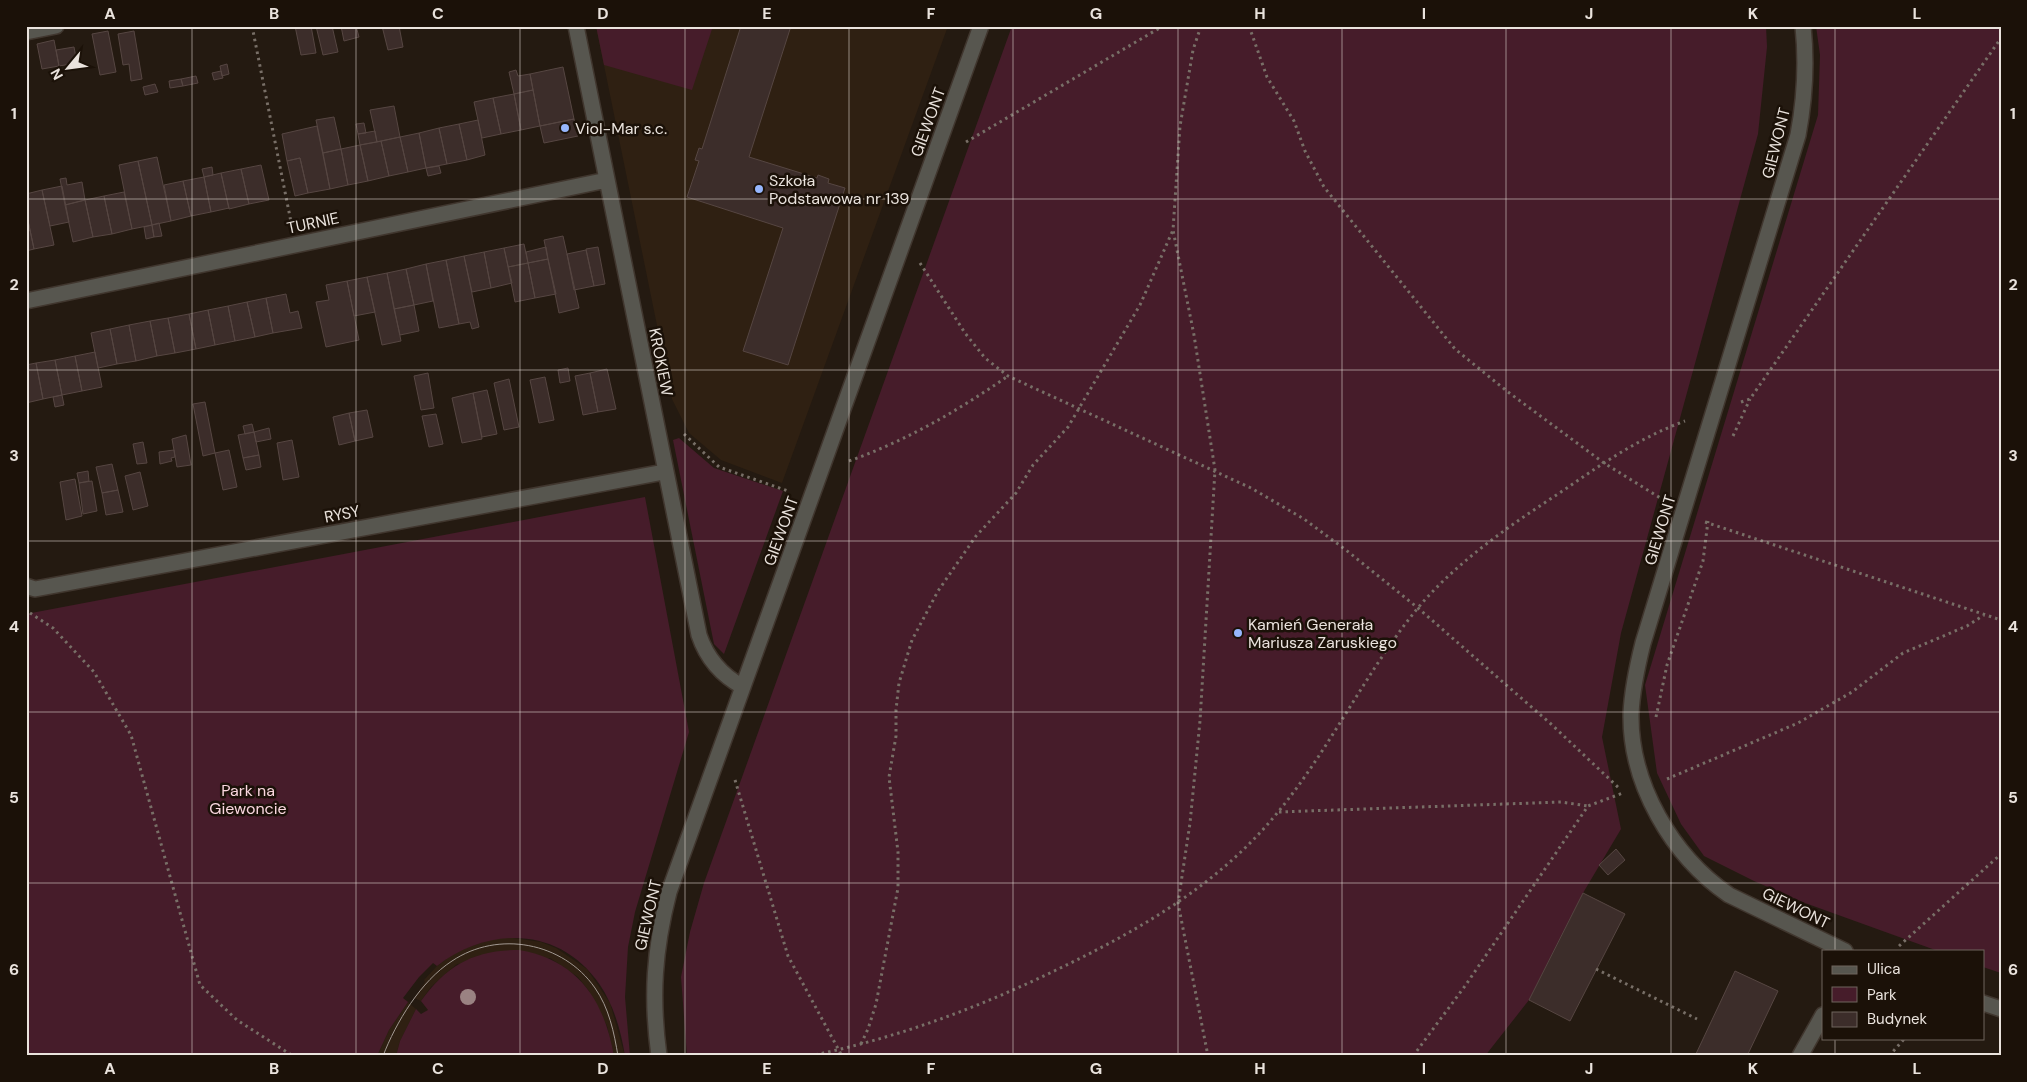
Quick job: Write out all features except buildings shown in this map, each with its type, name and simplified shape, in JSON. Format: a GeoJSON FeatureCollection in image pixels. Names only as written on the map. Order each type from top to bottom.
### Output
{"type":"FeatureCollection","features":[{"type":"Feature","properties":{"kind":"street"},"geometry":{"type":"LineString","coordinates":[[26,32],[56,26]]}},
{"type":"Feature","properties":{"kind":"street","name":"KROKIEW"},"geometry":{"type":"LineString","coordinates":[[576,26],[664,472],[699,635],[704,650],[722,673],[743,687]]}},
{"type":"Feature","properties":{"kind":"street","name":"GIEWONT"},"geometry":{"type":"LineString","coordinates":[[659,1056],[653,977],[660,926],[672,884],[981,26]]}},
{"type":"Feature","properties":{"kind":"street","name":"GIEWONT"},"geometry":{"type":"LineString","coordinates":[[1803,26],[1806,58],[1805,87],[1798,135],[1643,643],[1634,682],[1631,716],[1636,753],[1645,787],[1655,812],[1686,856],[1713,884],[1729,895],[1843,950]]}},
{"type":"Feature","properties":{"kind":"street","name":"TURNIE"},"geometry":{"type":"LineString","coordinates":[[26,301],[607,180]]}},
{"type":"Feature","properties":{"kind":"street","name":"RYSY"},"geometry":{"type":"LineString","coordinates":[[26,586],[35,589],[664,472]]}},
{"type":"Feature","properties":{"kind":"street"},"geometry":{"type":"LineString","coordinates":[[1984,1002],[2001,1009]]}},
{"type":"Feature","properties":{"kind":"street"},"geometry":{"type":"LineString","coordinates":[[1800,1056],[1822,1017]]}},
{"type":"Feature","properties":{"kind":"path"},"geometry":{"type":"LineString","coordinates":[[252,26],[296,245]]}},
{"type":"Feature","properties":{"kind":"path"},"geometry":{"type":"LineString","coordinates":[[964,144],[1164,26]]}},
{"type":"Feature","properties":{"kind":"path"},"geometry":{"type":"LineString","coordinates":[[1201,26],[1193,50],[1180,126],[1173,230],[1194,335],[1215,470],[1200,721],[1190,823],[1178,903],[1208,1056]]}},
{"type":"Feature","properties":{"kind":"path"},"geometry":{"type":"LineString","coordinates":[[1249,26],[1267,77],[1294,121],[1305,151],[1324,187],[1434,325],[1455,349],[1476,367],[1604,463],[1683,513],[1707,523],[2001,620]]}},
{"type":"Feature","properties":{"kind":"path"},"geometry":{"type":"LineString","coordinates":[[1730,442],[1750,399],[2001,38]]}},
{"type":"Feature","properties":{"kind":"path"},"geometry":{"type":"LineString","coordinates":[[861,1044],[876,1004],[898,888],[898,852],[889,778],[896,736],[899,683],[912,640],[938,591],[976,536],[1016,493],[1033,465],[1068,427],[1140,306],[1173,230]]}},
{"type":"Feature","properties":{"kind":"path"},"geometry":{"type":"LineString","coordinates":[[904,240],[965,333],[985,358],[1008,376],[1215,470],[1251,488],[1304,519],[1418,608],[1551,724],[1623,792]]}},
{"type":"Feature","properties":{"kind":"path"},"geometry":{"type":"LineString","coordinates":[[848,462],[874,452],[963,407],[1008,376]]}},
{"type":"Feature","properties":{"kind":"path"},"geometry":{"type":"LineString","coordinates":[[809,1056],[861,1044],[970,1009],[1118,939],[1178,903],[1212,879],[1278,812],[1383,655],[1418,608],[1460,566],[1494,538],[1604,463],[1660,431],[1750,399]]}},
{"type":"Feature","properties":{"kind":"path"},"geometry":{"type":"LineString","coordinates":[[681,431],[719,467],[789,491]]}},
{"type":"Feature","properties":{"kind":"path"},"geometry":{"type":"LineString","coordinates":[[1656,720],[1662,699],[1667,665],[1703,561],[1709,514]]}},
{"type":"Feature","properties":{"kind":"path"},"geometry":{"type":"LineString","coordinates":[[30,613],[53,628],[94,672],[131,735],[200,985],[237,1020],[293,1056]]}},
{"type":"Feature","properties":{"kind":"path"},"geometry":{"type":"LineString","coordinates":[[734,777],[788,956],[842,1056]]}},
{"type":"Feature","properties":{"kind":"path"},"geometry":{"type":"LineString","coordinates":[[1278,812],[1562,802],[1588,806]]}},
{"type":"Feature","properties":{"kind":"path"},"geometry":{"type":"LineString","coordinates":[[1899,946],[2001,854]]}},
{"type":"Feature","properties":{"kind":"path"},"geometry":{"type":"LineString","coordinates":[[1596,969],[1696,1019]]}},
{"type":"Feature","properties":{"kind":"path"},"geometry":{"type":"LineString","coordinates":[[1889,1056],[1903,1040]]}},
{"type":"Feature","properties":{"kind":"shaded area","name":"Szkoła Podstawowa nr 139"},"geometry":{"type":"Polygon","coordinates":[[[596,26],[948,26],[782,483],[721,460],[689,433],[672,399],[596,26]]]}},
{"type":"Feature","properties":{"kind":"shaded area"},"geometry":{"type":"Polygon","coordinates":[[[507,937],[541,942],[556,948],[587,969],[610,1003],[625,1056],[614,1056],[607,1026],[589,991],[578,977],[550,958],[457,964],[431,987],[421,1001],[414,998],[425,982],[424,980],[437,966],[457,951],[489,940],[507,937]]]}},
{"type":"Feature","properties":{"kind":"shaded area"},"geometry":{"type":"Polygon","coordinates":[[[408,1002],[416,1009],[400,1041],[396,1056],[377,1056],[389,1030],[408,1002]]]}},
{"type":"Feature","properties":{"kind":"green space"},"geometry":{"type":"Polygon","coordinates":[[[596,26],[713,26],[692,90],[604,65],[596,26]]]}},
{"type":"Feature","properties":{"kind":"green space"},"geometry":{"type":"Polygon","coordinates":[[[1012,26],[1766,26],[1767,47],[1758,134],[1621,633],[1602,737],[1621,829],[1583,893],[1529,1000],[1485,1056],[687,1056],[681,977],[690,932],[704,883],[1012,26]]]}},
{"type":"Feature","properties":{"kind":"green space"},"geometry":{"type":"Polygon","coordinates":[[[1816,26],[2001,26],[2001,973],[1984,967],[1984,950],[1935,950],[1805,903],[1754,881],[1704,856],[1681,824],[1657,773],[1645,685],[1818,115],[1820,55],[1816,26]]]}},
{"type":"Feature","properties":{"kind":"green space"},"geometry":{"type":"Polygon","coordinates":[[[679,438],[714,468],[783,491],[724,654],[714,644],[673,440],[679,438]]]}},
{"type":"Feature","properties":{"kind":"green space","name":"Park na Giewoncie"},"geometry":{"type":"Polygon","coordinates":[[[645,497],[689,732],[635,912],[628,947],[625,997],[630,1056],[625,1056],[619,1028],[609,1001],[600,985],[584,966],[565,952],[545,943],[523,938],[501,939],[479,944],[457,953],[437,966],[433,963],[419,977],[403,998],[408,1002],[389,1030],[377,1056],[26,1056],[26,614],[645,497]]]}},
{"type":"Feature","properties":{"kind":"green space"},"geometry":{"type":"Polygon","coordinates":[[[519,950],[540,955],[557,963],[572,973],[585,986],[595,1000],[603,1017],[614,1056],[396,1056],[400,1041],[416,1009],[421,1014],[428,1010],[421,1001],[441,978],[463,962],[475,957],[488,953],[519,950]]]}},
{"type":"Feature","properties":{"kind":"tram line"},"geometry":{"type":"LineString","coordinates":[[383,1056],[402,1016],[420,991],[441,969],[470,951],[489,946],[509,944],[529,946],[548,951],[566,960],[582,972],[595,988],[604,1004],[613,1029],[618,1056]]}},
{"type":"Feature","properties":{"kind":"place","name":"Viol-Mar s.c."},"geometry":{"type":"Point","coordinates":[565,128]}},
{"type":"Feature","properties":{"kind":"place","name":"Szkoła Podstawowa nr 139"},"geometry":{"type":"Point","coordinates":[759,189]}},
{"type":"Feature","properties":{"kind":"place","name":"Kamień Generała Mariusza Zaruskiego"},"geometry":{"type":"Point","coordinates":[1238,633]}}]}
